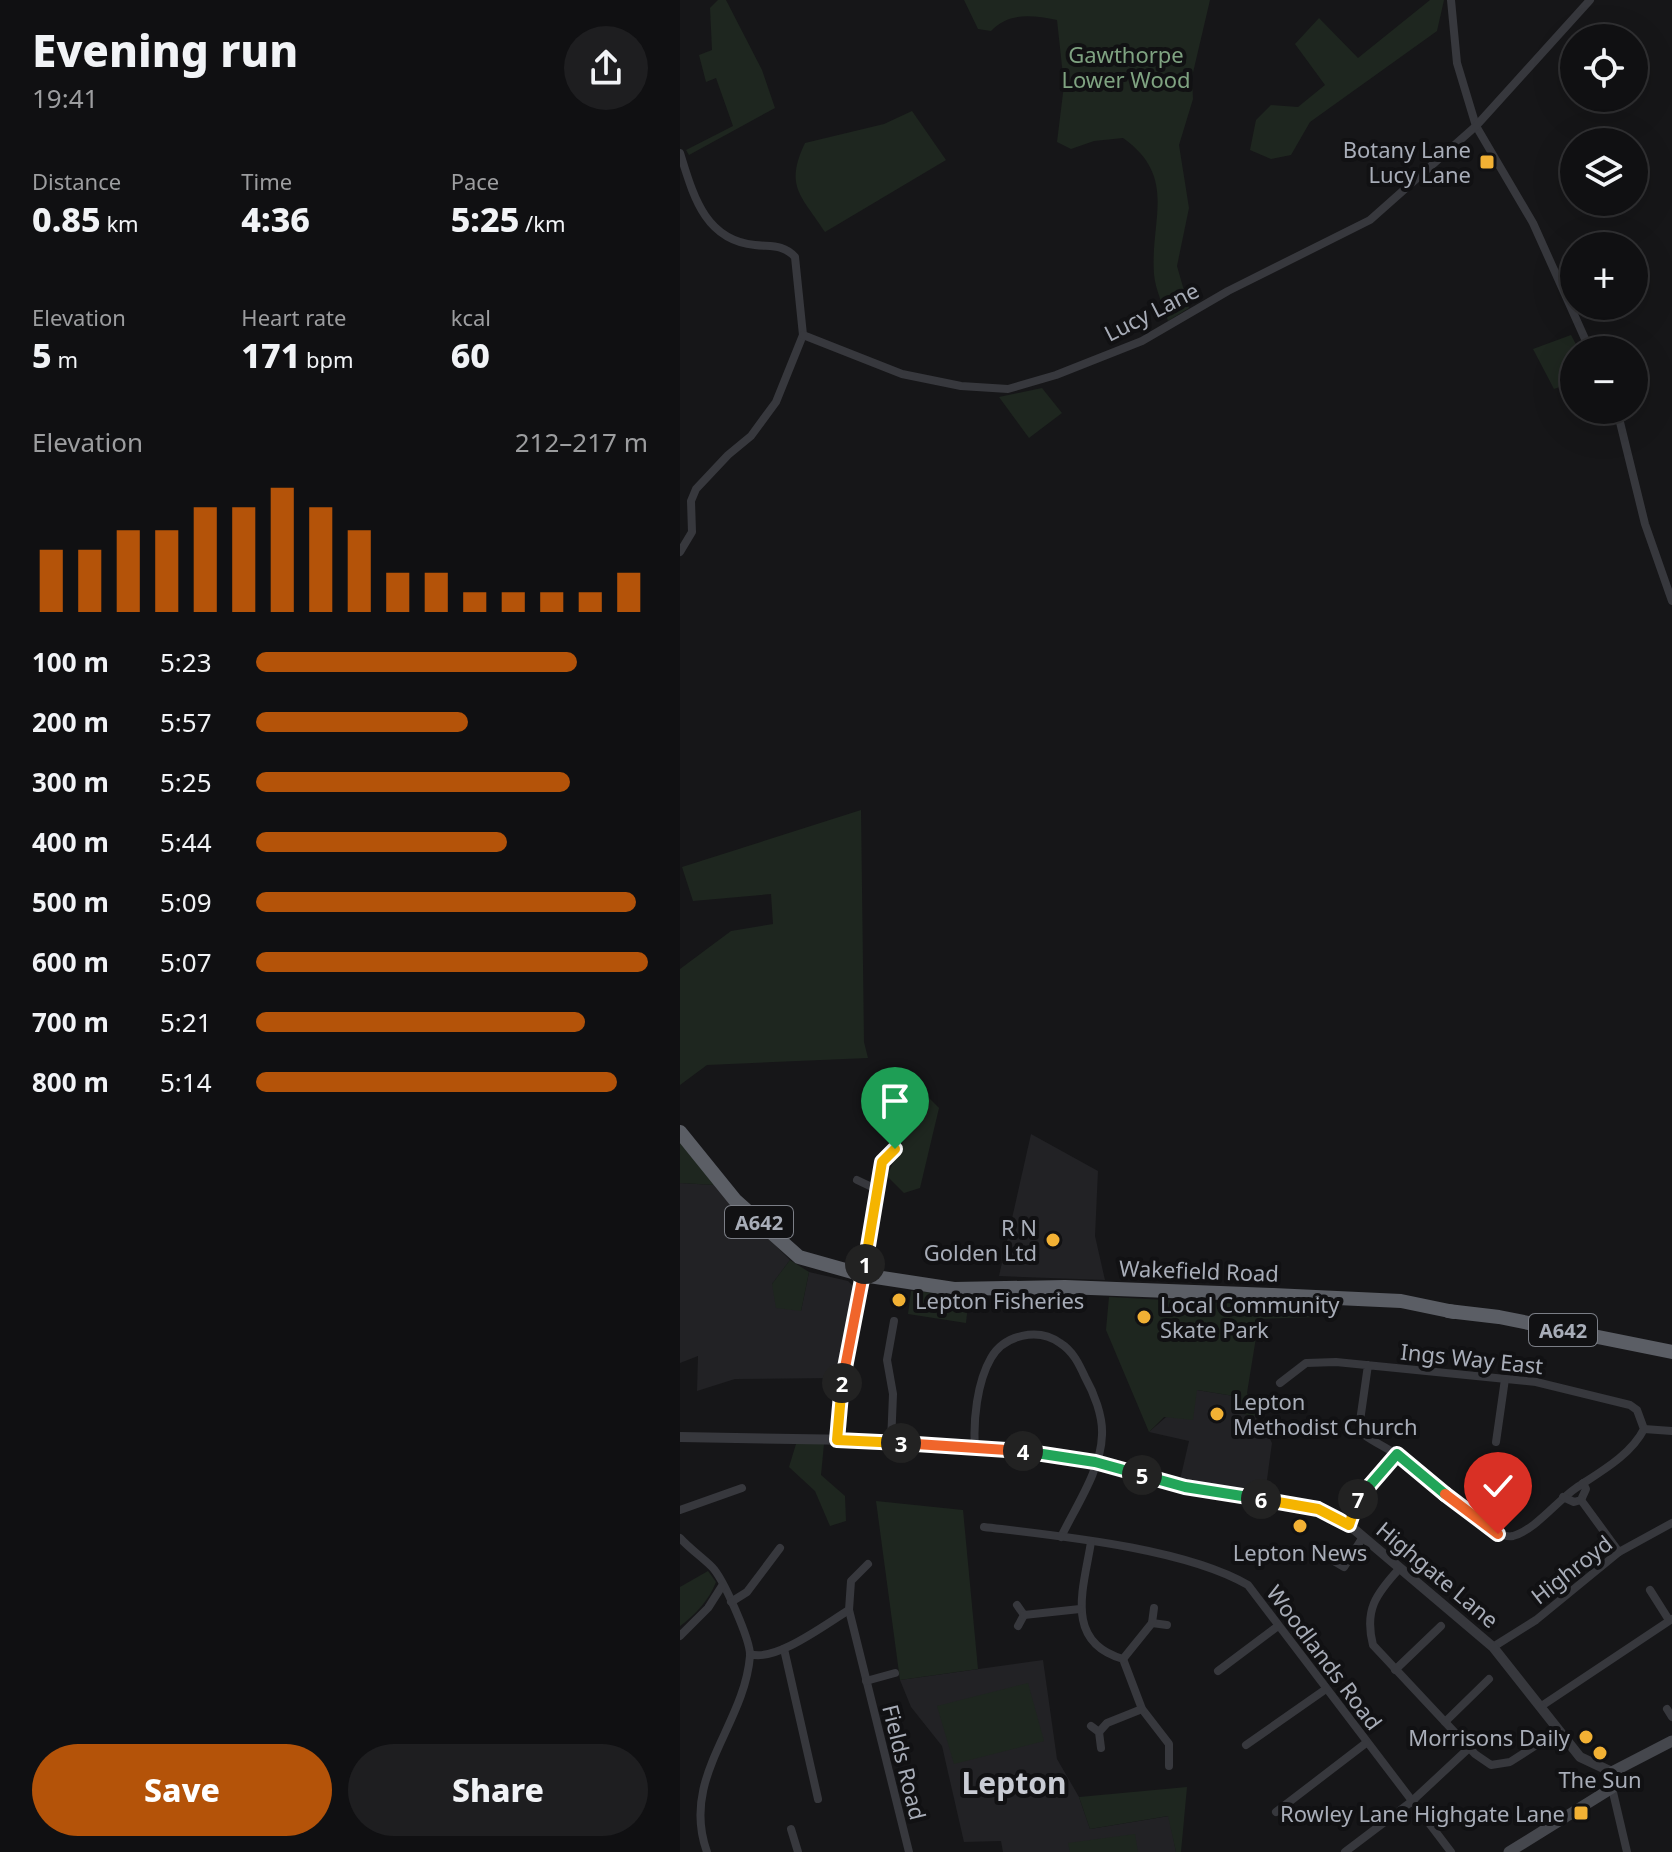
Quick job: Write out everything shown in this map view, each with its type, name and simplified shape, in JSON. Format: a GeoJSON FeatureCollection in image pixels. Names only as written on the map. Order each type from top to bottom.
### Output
{"type":"FeatureCollection","features":[{"type":"Feature","properties":{"kind":"highway","name":"Wakefield Road"},"geometry":{"type":"LineString","coordinates":[[680,1132],[735,1200],[799,1257],[869,1277],[954,1289],[1065,1287],[1332,1299],[1381,1307],[1499,1317],[1672,1352]]}},
{"type":"Feature","properties":{"kind":"main road"},"geometry":{"type":"LineString","coordinates":[[1509,1852],[1612,1788],[1616,1779],[1612,1772],[1672,1741]]}},
{"type":"Feature","properties":{"kind":"street"},"geometry":{"type":"LineString","coordinates":[[1451,0],[1457,63],[1476,126],[1533,223],[1584,336]]}},
{"type":"Feature","properties":{"kind":"street","name":"Lucy Lane"},"geometry":{"type":"LineString","coordinates":[[803,335],[902,374],[961,386],[1008,389],[1056,375],[1142,341],[1228,291],[1370,220],[1476,126],[1590,0]]}},
{"type":"Feature","properties":{"kind":"street"},"geometry":{"type":"LineString","coordinates":[[680,153],[695,200],[719,232],[753,245],[784,248],[795,257],[803,335],[776,402],[751,436],[702,481],[691,501],[692,532],[680,552]]}},
{"type":"Feature","properties":{"kind":"street"},"geometry":{"type":"LineString","coordinates":[[1620,424],[1642,513],[1672,601]]}},
{"type":"Feature","properties":{"kind":"street"},"geometry":{"type":"LineString","coordinates":[[680,499],[691,501]]}},
{"type":"Feature","properties":{"kind":"street"},"geometry":{"type":"LineString","coordinates":[[837,1440],[840,1389],[869,1277],[876,1189],[882,1162],[896,1143],[886,1133]]}},
{"type":"Feature","properties":{"kind":"street"},"geometry":{"type":"LineString","coordinates":[[857,1180],[876,1189]]}},
{"type":"Feature","properties":{"kind":"street"},"geometry":{"type":"LineString","coordinates":[[891,1443],[893,1394],[887,1360],[894,1321]]}},
{"type":"Feature","properties":{"kind":"street"},"geometry":{"type":"LineString","coordinates":[[975,1448],[982,1383],[992,1355],[1016,1337],[1039,1335],[1059,1341],[1069,1350],[1093,1391],[1103,1437],[1061,1537]]}},
{"type":"Feature","properties":{"kind":"street"},"geometry":{"type":"LineString","coordinates":[[1280,1383],[1306,1363],[1368,1365]]}},
{"type":"Feature","properties":{"kind":"street","name":"Ings Way East"},"geometry":{"type":"LineString","coordinates":[[1368,1365],[1505,1379],[1565,1387],[1630,1405],[1637,1410],[1644,1429],[1638,1441],[1514,1536],[1498,1534],[1397,1454],[1368,1438],[1360,1428],[1368,1365]]}},
{"type":"Feature","properties":{"kind":"street"},"geometry":{"type":"LineString","coordinates":[[1496,1442],[1505,1379]]}},
{"type":"Feature","properties":{"kind":"street"},"geometry":{"type":"LineString","coordinates":[[1644,1429],[1672,1431]]}},
{"type":"Feature","properties":{"kind":"street","name":"Highgate Lane"},"geometry":{"type":"LineString","coordinates":[[680,1437],[858,1440],[975,1448],[1095,1462],[1185,1487],[1304,1505],[1349,1525],[1493,1647],[1580,1757],[1603,1771],[1612,1772]]}},
{"type":"Feature","properties":{"kind":"street"},"geometry":{"type":"LineString","coordinates":[[1349,1525],[1358,1500],[1397,1454]]}},
{"type":"Feature","properties":{"kind":"street"},"geometry":{"type":"LineString","coordinates":[[1563,1497],[1574,1502],[1581,1500],[1586,1489],[1583,1483]]}},
{"type":"Feature","properties":{"kind":"street"},"geometry":{"type":"LineString","coordinates":[[680,1510],[742,1488]]}},
{"type":"Feature","properties":{"kind":"street"},"geometry":{"type":"LineString","coordinates":[[1581,1500],[1619,1552]]}},
{"type":"Feature","properties":{"kind":"street","name":"Highroyd"},"geometry":{"type":"LineString","coordinates":[[1493,1647],[1536,1620],[1619,1552],[1672,1523]]}},
{"type":"Feature","properties":{"kind":"street","name":"Woodlands Road"},"geometry":{"type":"LineString","coordinates":[[984,1527],[1091,1542],[1220,1568],[1248,1585],[1451,1852]]}},
{"type":"Feature","properties":{"kind":"street"},"geometry":{"type":"LineString","coordinates":[[1313,1558],[1317,1551],[1344,1567],[1363,1537]]}},
{"type":"Feature","properties":{"kind":"street"},"geometry":{"type":"LineString","coordinates":[[680,1538],[711,1566],[731,1602],[750,1654],[741,1686],[692,1798],[700,1839],[707,1852]]}},
{"type":"Feature","properties":{"kind":"street"},"geometry":{"type":"LineString","coordinates":[[1091,1542],[1080,1609],[1083,1625],[1094,1643],[1123,1659],[1142,1709],[1169,1744],[1169,1766]]}},
{"type":"Feature","properties":{"kind":"street"},"geometry":{"type":"LineString","coordinates":[[731,1602],[747,1592],[780,1548]]}},
{"type":"Feature","properties":{"kind":"street"},"geometry":{"type":"LineString","coordinates":[[750,1654],[758,1657],[784,1649],[849,1610],[851,1581],[868,1564]]}},
{"type":"Feature","properties":{"kind":"street"},"geometry":{"type":"LineString","coordinates":[[1399,1569],[1377,1593],[1370,1608],[1368,1626],[1373,1645],[1469,1748],[1491,1765],[1510,1762],[1535,1746]]}},
{"type":"Feature","properties":{"kind":"street"},"geometry":{"type":"LineString","coordinates":[[680,1636],[708,1608],[722,1586]]}},
{"type":"Feature","properties":{"kind":"street"},"geometry":{"type":"LineString","coordinates":[[1540,1707],[1671,1620],[1650,1590]]}},
{"type":"Feature","properties":{"kind":"street"},"geometry":{"type":"LineString","coordinates":[[1017,1605],[1024,1615]]}},
{"type":"Feature","properties":{"kind":"street"},"geometry":{"type":"LineString","coordinates":[[1123,1659],[1152,1623],[1154,1608]]}},
{"type":"Feature","properties":{"kind":"street"},"geometry":{"type":"LineString","coordinates":[[1024,1615],[1080,1609]]}},
{"type":"Feature","properties":{"kind":"street","name":"Fields Road"},"geometry":{"type":"LineString","coordinates":[[849,1610],[909,1852]]}},
{"type":"Feature","properties":{"kind":"street"},"geometry":{"type":"LineString","coordinates":[[1018,1626],[1024,1615]]}},
{"type":"Feature","properties":{"kind":"street"},"geometry":{"type":"LineString","coordinates":[[1152,1623],[1167,1625]]}},
{"type":"Feature","properties":{"kind":"street"},"geometry":{"type":"LineString","coordinates":[[1218,1671],[1278,1626]]}},
{"type":"Feature","properties":{"kind":"street"},"geometry":{"type":"LineString","coordinates":[[1395,1670],[1441,1626]]}},
{"type":"Feature","properties":{"kind":"street"},"geometry":{"type":"LineString","coordinates":[[784,1649],[818,1799]]}},
{"type":"Feature","properties":{"kind":"street","name":"Fields Road"},"geometry":{"type":"LineString","coordinates":[[866,1681],[895,1673]]}},
{"type":"Feature","properties":{"kind":"street"},"geometry":{"type":"LineString","coordinates":[[1445,1722],[1489,1679]]}},
{"type":"Feature","properties":{"kind":"street"},"geometry":{"type":"LineString","coordinates":[[1246,1745],[1326,1689]]}},
{"type":"Feature","properties":{"kind":"street"},"geometry":{"type":"LineString","coordinates":[[1099,1732],[1107,1723],[1142,1709]]}},
{"type":"Feature","properties":{"kind":"street"},"geometry":{"type":"LineString","coordinates":[[1091,1726],[1099,1732],[1101,1748]]}},
{"type":"Feature","properties":{"kind":"street"},"geometry":{"type":"LineString","coordinates":[[1169,1744],[1178,1740]]}},
{"type":"Feature","properties":{"kind":"street"},"geometry":{"type":"LineString","coordinates":[[1276,1812],[1366,1743]]}},
{"type":"Feature","properties":{"kind":"street"},"geometry":{"type":"LineString","coordinates":[[1345,1852],[1411,1802],[1469,1748]]}},
{"type":"Feature","properties":{"kind":"street"},"geometry":{"type":"LineString","coordinates":[[1612,1788],[1627,1852]]}},
{"type":"Feature","properties":{"kind":"street"},"geometry":{"type":"LineString","coordinates":[[798,1852],[792,1834],[805,1835]]}},
{"type":"Feature","properties":{"kind":"shaded area"},"geometry":{"type":"Polygon","coordinates":[[[1031,1134],[1098,1171],[1095,1236],[1105,1280],[999,1276],[1031,1134]]]}},
{"type":"Feature","properties":{"kind":"shaded area"},"geometry":{"type":"Polygon","coordinates":[[[680,1183],[715,1185],[790,1260],[772,1284],[801,1311],[809,1272],[848,1281],[854,1287],[836,1378],[735,1379],[697,1391],[698,1356],[680,1363],[680,1183]]]}},
{"type":"Feature","properties":{"kind":"shaded area"},"geometry":{"type":"Polygon","coordinates":[[[1197,1390],[1234,1396],[1232,1412],[1258,1416],[1272,1443],[1265,1494],[1180,1480],[1189,1441],[1149,1432],[1197,1390]]]}},
{"type":"Feature","properties":{"kind":"shaded area"},"geometry":{"type":"Polygon","coordinates":[[[1043,1660],[1057,1759],[1079,1797],[1090,1829],[1169,1816],[1176,1852],[1003,1852],[1001,1841],[964,1842],[942,1746],[911,1707],[900,1680],[1043,1660]]]}},
{"type":"Feature","properties":{"kind":"green space"},"geometry":{"type":"Polygon","coordinates":[[[718,0],[726,0],[762,70],[775,108],[689,155],[686,150],[733,126],[716,78],[706,82],[699,55],[712,50],[710,8],[718,0]]]}},
{"type":"Feature","properties":{"kind":"green space","name":"Gawthorpe Lower Wood"},"geometry":{"type":"Polygon","coordinates":[[[964,0],[1210,0],[1192,77],[1193,99],[1179,145],[1189,208],[1177,266],[1189,308],[1168,321],[1158,292],[1154,274],[1156,184],[1140,153],[1123,138],[1094,141],[1071,149],[1057,142],[1064,85],[1057,20],[1021,16],[1005,21],[991,31],[978,29],[964,0]]]}},
{"type":"Feature","properties":{"kind":"green space"},"geometry":{"type":"Polygon","coordinates":[[[1430,0],[1444,0],[1437,31],[1310,122],[1291,155],[1271,159],[1250,150],[1256,120],[1271,105],[1298,107],[1325,85],[1295,44],[1319,18],[1358,58],[1430,0]]]}},
{"type":"Feature","properties":{"kind":"green space"},"geometry":{"type":"Polygon","coordinates":[[[912,111],[946,160],[825,232],[798,190],[796,170],[805,143],[884,124],[912,111]]]}},
{"type":"Feature","properties":{"kind":"green space"},"geometry":{"type":"Polygon","coordinates":[[[1560,339],[1560,387],[1554,389],[1533,349],[1560,339]]]}},
{"type":"Feature","properties":{"kind":"green space"},"geometry":{"type":"Polygon","coordinates":[[[1042,388],[1062,413],[1029,438],[999,397],[1042,388]]]}},
{"type":"Feature","properties":{"kind":"green space"},"geometry":{"type":"Polygon","coordinates":[[[861,810],[864,1042],[868,1058],[707,1065],[680,1085],[680,969],[731,931],[773,924],[771,894],[693,901],[682,867],[861,810]]]}},
{"type":"Feature","properties":{"kind":"green space"},"geometry":{"type":"Polygon","coordinates":[[[925,1094],[939,1108],[920,1188],[904,1193],[887,1176],[925,1094]]]}},
{"type":"Feature","properties":{"kind":"green space"},"geometry":{"type":"Polygon","coordinates":[[[680,1143],[715,1185],[680,1183],[680,1143]]]}},
{"type":"Feature","properties":{"kind":"green space"},"geometry":{"type":"Polygon","coordinates":[[[790,1260],[809,1272],[801,1311],[776,1308],[772,1284],[790,1260]]]}},
{"type":"Feature","properties":{"kind":"green space"},"geometry":{"type":"Polygon","coordinates":[[[911,1291],[969,1295],[966,1323],[908,1314],[911,1291]]]}},
{"type":"Feature","properties":{"kind":"green space"},"geometry":{"type":"Polygon","coordinates":[[[1109,1297],[1318,1308],[1317,1317],[1259,1319],[1247,1393],[1258,1416],[1232,1413],[1234,1396],[1197,1390],[1193,1420],[1164,1417],[1149,1432],[1106,1330],[1109,1297]]]}},
{"type":"Feature","properties":{"kind":"green space"},"geometry":{"type":"Polygon","coordinates":[[[796,1444],[824,1444],[821,1475],[845,1496],[846,1521],[830,1526],[815,1491],[789,1467],[796,1444]]]}},
{"type":"Feature","properties":{"kind":"green space"},"geometry":{"type":"Polygon","coordinates":[[[876,1501],[963,1510],[978,1669],[900,1680],[876,1501]]]}},
{"type":"Feature","properties":{"kind":"green space"},"geometry":{"type":"Polygon","coordinates":[[[708,1571],[716,1582],[710,1595],[680,1626],[680,1587],[708,1571]]]}},
{"type":"Feature","properties":{"kind":"green space"},"geometry":{"type":"Polygon","coordinates":[[[1028,1683],[1044,1741],[954,1764],[937,1706],[1028,1683]]]}},
{"type":"Feature","properties":{"kind":"green space"},"geometry":{"type":"Polygon","coordinates":[[[1187,1787],[1181,1852],[1176,1852],[1168,1816],[1090,1829],[1079,1797],[1187,1787]]]}},
{"type":"Feature","properties":{"kind":"green space"},"geometry":{"type":"Polygon","coordinates":[[[1135,1834],[1138,1852],[1070,1852],[1068,1843],[1135,1834]]]}},
{"type":"Feature","properties":{"kind":"place","name":"Botany Lane Lucy Lane"},"geometry":{"type":"Point","coordinates":[1487,162]}},
{"type":"Feature","properties":{"kind":"place","name":"R N Golden Ltd"},"geometry":{"type":"Point","coordinates":[1053,1240]}},
{"type":"Feature","properties":{"kind":"place","name":"Lepton Fisheries"},"geometry":{"type":"Point","coordinates":[899,1300]}},
{"type":"Feature","properties":{"kind":"place","name":"Local Community Skate Park"},"geometry":{"type":"Point","coordinates":[1144,1317]}},
{"type":"Feature","properties":{"kind":"place","name":"Lepton Methodist Church"},"geometry":{"type":"Point","coordinates":[1217,1414]}},
{"type":"Feature","properties":{"kind":"place","name":"Lepton News"},"geometry":{"type":"Point","coordinates":[1300,1526]}},
{"type":"Feature","properties":{"kind":"place","name":"Morrisons Daily"},"geometry":{"type":"Point","coordinates":[1586,1737]}},
{"type":"Feature","properties":{"kind":"place","name":"The Sun"},"geometry":{"type":"Point","coordinates":[1600,1753]}},
{"type":"Feature","properties":{"kind":"place","name":"Rowley Lane Highgate Lane"},"geometry":{"type":"Point","coordinates":[1581,1813]}},
{"type":"Feature","properties":{"kind":"district","name":"Lepton"},"geometry":{"type":"Point","coordinates":[1014,1782]}},
{"type":"Feature","properties":{"kind":"route"},"geometry":{"type":"LineString","coordinates":[[895,1149],[882,1162],[876,1189],[863,1275],[840,1389],[837,1440],[1029,1452],[1095,1462],[1185,1487],[1304,1505],[1349,1525],[1358,1500],[1397,1454],[1484,1526],[1498,1534]]}}]}
